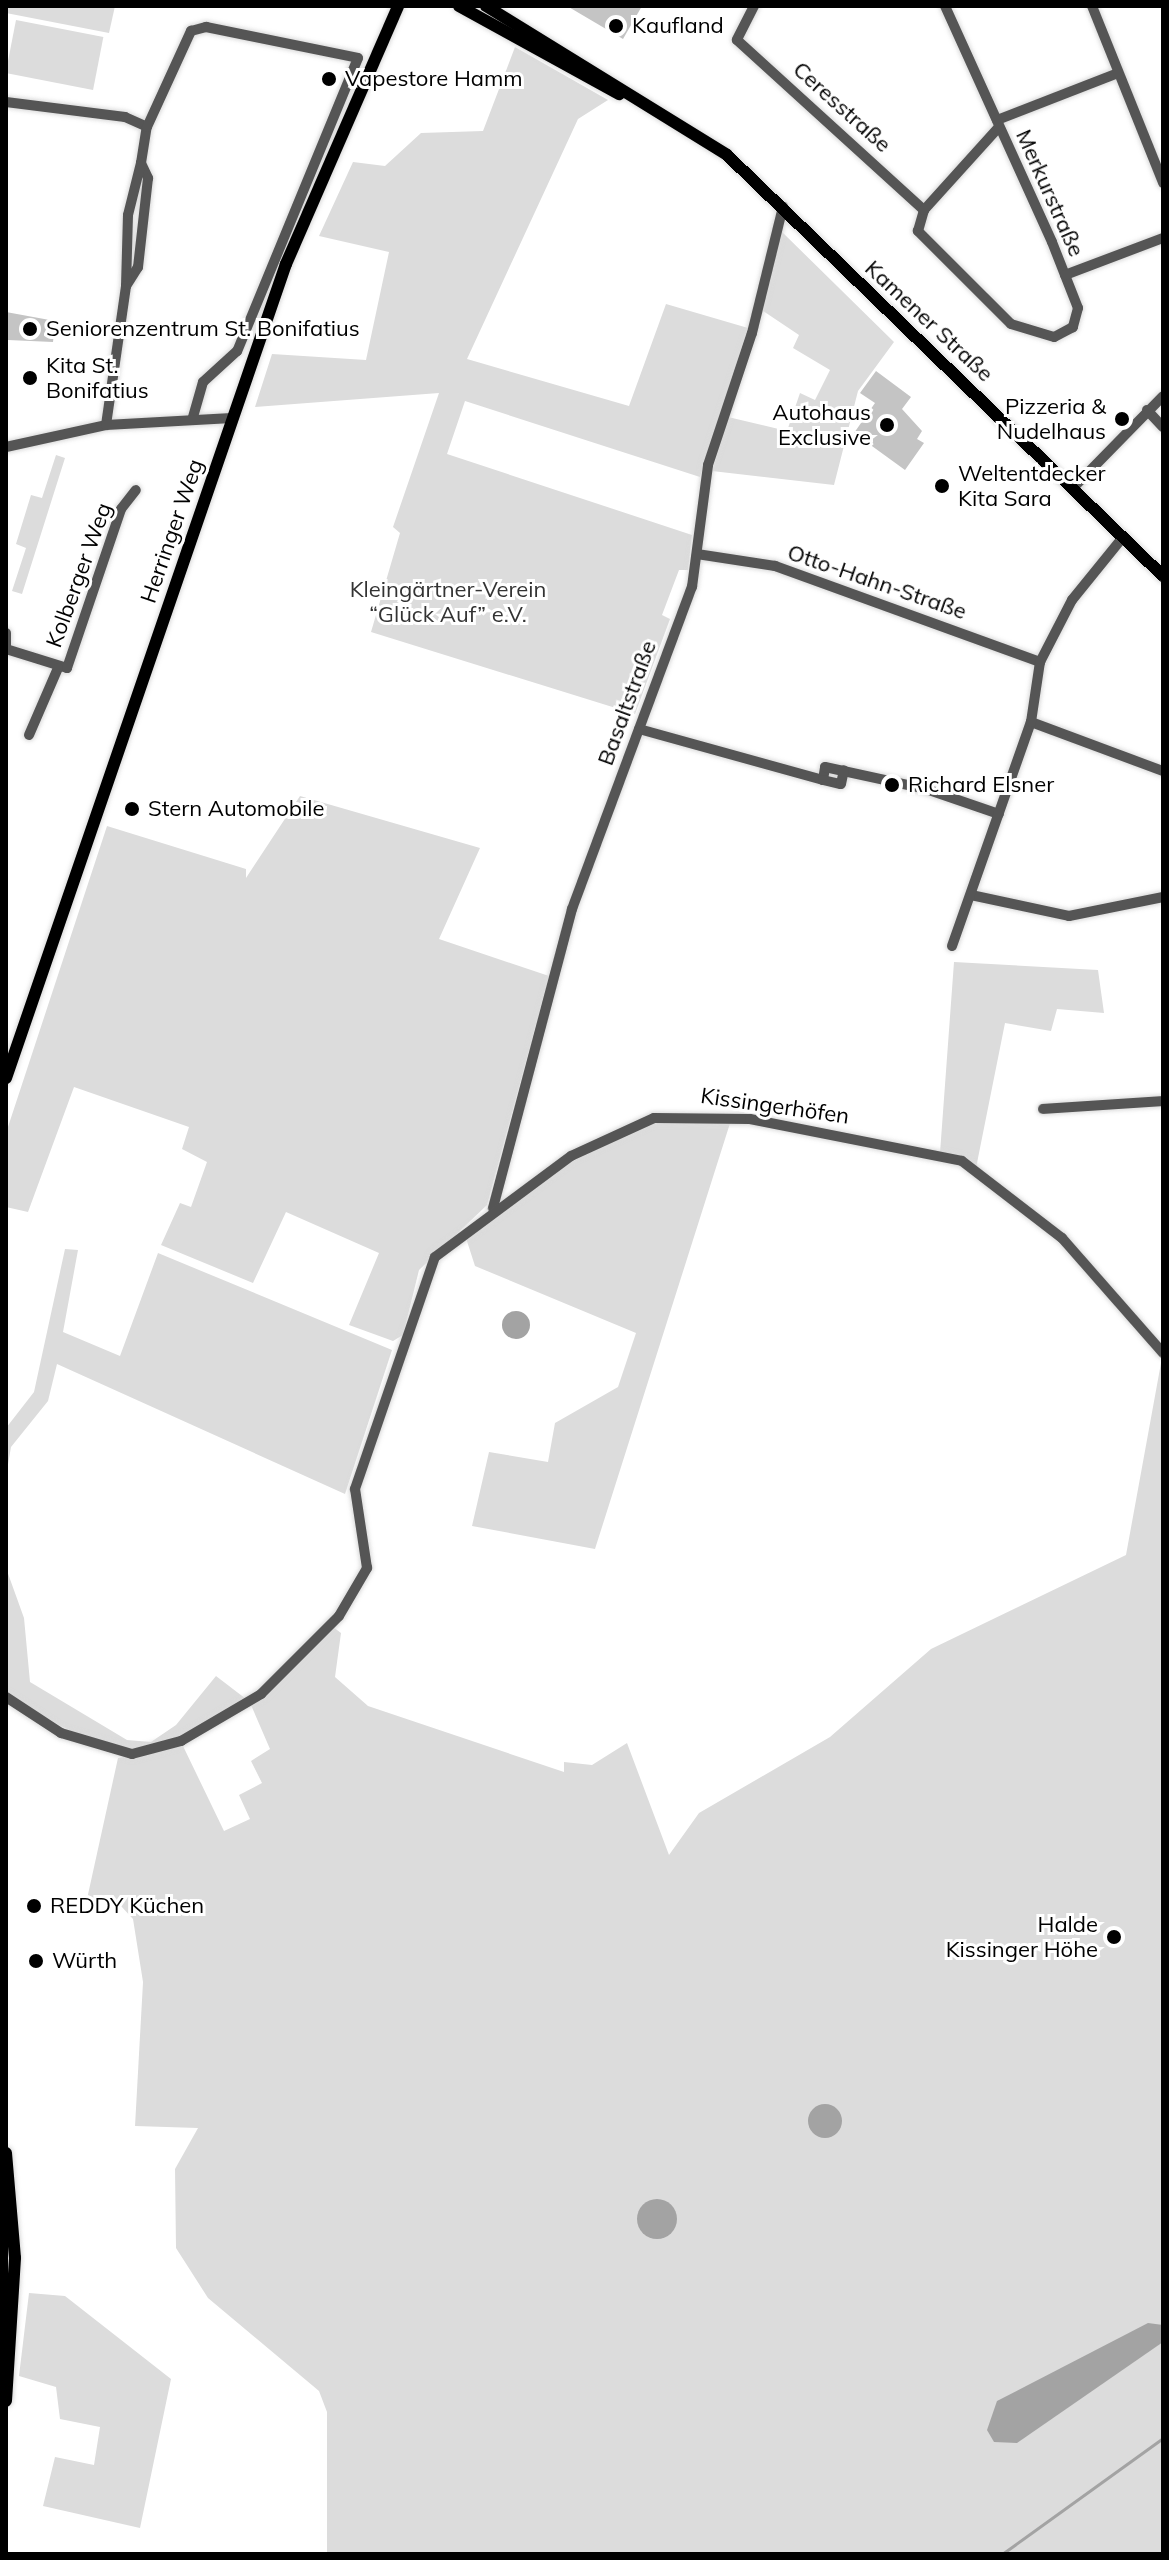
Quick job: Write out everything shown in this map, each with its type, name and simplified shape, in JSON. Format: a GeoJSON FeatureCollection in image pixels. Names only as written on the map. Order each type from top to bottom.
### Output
{"type":"FeatureCollection","features":[{"type":"Feature","properties":{"kind":"main road","name":"Herringer Weg"},"geometry":{"type":"LineString","coordinates":[[6,1078],[232,418],[305,215],[398,6]]}},
{"type":"Feature","properties":{"kind":"main road","name":"Kamener Straße"},"geometry":{"type":"LineString","coordinates":[[459,6],[656,109]]}},
{"type":"Feature","properties":{"kind":"main road","name":"Kamener Straße"},"geometry":{"type":"LineString","coordinates":[[486,6],[727,155],[1163,576]]}},
{"type":"Feature","properties":{"kind":"main road"},"geometry":{"type":"LineString","coordinates":[[6,2153],[15,2258],[6,2401]]}},
{"type":"Feature","properties":{"kind":"street","name":"Ceresstraße"},"geometry":{"type":"LineString","coordinates":[[754,6],[734,33],[924,210]]}},
{"type":"Feature","properties":{"kind":"street","name":"Merkurstraße"},"geometry":{"type":"LineString","coordinates":[[924,210],[918,231],[1030,336],[1054,337],[1073,327],[1078,308],[1065,275],[945,6]]}},
{"type":"Feature","properties":{"kind":"street"},"geometry":{"type":"LineString","coordinates":[[1092,6],[1163,183]]}},
{"type":"Feature","properties":{"kind":"street"},"geometry":{"type":"LineString","coordinates":[[106,425],[126,286],[128,215],[147,127],[182,42],[196,28],[358,58],[237,351],[203,382],[193,418]]}},
{"type":"Feature","properties":{"kind":"street"},"geometry":{"type":"LineString","coordinates":[[924,210],[998,124],[1118,73]]}},
{"type":"Feature","properties":{"kind":"street"},"geometry":{"type":"LineString","coordinates":[[6,102],[125,117],[147,127]]}},
{"type":"Feature","properties":{"kind":"street","name":"Basaltstraße"},"geometry":{"type":"LineString","coordinates":[[493,1209],[572,909],[639,729],[697,554],[708,465],[752,333],[783,207]]}},
{"type":"Feature","properties":{"kind":"street","name":"Merkurstraße"},"geometry":{"type":"LineString","coordinates":[[1065,275],[1163,238]]}},
{"type":"Feature","properties":{"kind":"street"},"geometry":{"type":"LineString","coordinates":[[1074,487],[1163,396]]}},
{"type":"Feature","properties":{"kind":"street"},"geometry":{"type":"LineString","coordinates":[[1147,410],[1163,427]]}},
{"type":"Feature","properties":{"kind":"street"},"geometry":{"type":"LineString","coordinates":[[6,447],[106,425],[232,418]]}},
{"type":"Feature","properties":{"kind":"street","name":"Kolberger Weg"},"geometry":{"type":"LineString","coordinates":[[6,633],[6,647],[58,668],[67,668],[121,509],[136,490]]}},
{"type":"Feature","properties":{"kind":"street"},"geometry":{"type":"LineString","coordinates":[[952,946],[1031,722],[1040,662],[1072,600],[1123,537]]}},
{"type":"Feature","properties":{"kind":"street","name":"Otto-Hahn-Straße"},"geometry":{"type":"LineString","coordinates":[[697,554],[775,566],[1040,662]]}},
{"type":"Feature","properties":{"kind":"street","name":"Kolberger Weg"},"geometry":{"type":"LineString","coordinates":[[29,735],[58,668]]}},
{"type":"Feature","properties":{"kind":"street"},"geometry":{"type":"LineString","coordinates":[[1031,722],[1163,771]]}},
{"type":"Feature","properties":{"kind":"street"},"geometry":{"type":"LineString","coordinates":[[639,729],[823,780],[825,767],[844,770],[999,814]]}},
{"type":"Feature","properties":{"kind":"street"},"geometry":{"type":"LineString","coordinates":[[971,895],[1069,916],[1163,897]]}},
{"type":"Feature","properties":{"kind":"street"},"geometry":{"type":"LineString","coordinates":[[1043,1109],[1115,1110],[1163,1101]]}},
{"type":"Feature","properties":{"kind":"street","name":"Kissingerhöfen"},"geometry":{"type":"LineString","coordinates":[[6,1697],[61,1733],[132,1754],[181,1741],[237,1709],[355,1595],[370,1554],[354,1513],[355,1489],[423,1276],[435,1257],[493,1209],[599,1140],[671,1115],[750,1119],[940,1153],[995,1180],[1062,1238],[1163,1353]]}},
{"type":"Feature","properties":{"kind":"green space"},"geometry":{"type":"Polygon","coordinates":[[[6,6],[115,6],[109,33],[6,13],[6,6]]]}},
{"type":"Feature","properties":{"kind":"green space"},"geometry":{"type":"Polygon","coordinates":[[[16,20],[103,37],[93,90],[6,73],[16,20]]]}},
{"type":"Feature","properties":{"kind":"green space","name":"Kleingärtner-Verein “Glück Auf” e.V."},"geometry":{"type":"Polygon","coordinates":[[[515,47],[608,100],[578,119],[467,359],[629,406],[666,304],[748,328],[700,477],[465,401],[447,454],[692,535],[688,570],[679,570],[662,615],[670,619],[635,714],[371,632],[400,533],[393,527],[439,393],[255,407],[272,354],[366,360],[389,252],[319,236],[353,162],[385,166],[421,133],[483,131],[515,47]]]}},
{"type":"Feature","properties":{"kind":"green space"},"geometry":{"type":"Polygon","coordinates":[[[780,230],[894,342],[858,391],[834,485],[712,471],[728,417],[787,431],[800,393],[815,400],[830,370],[793,348],[799,335],[760,309],[780,230]]]}},
{"type":"Feature","properties":{"kind":"green space"},"geometry":{"type":"Polygon","coordinates":[[[56,455],[65,458],[22,594],[12,591],[26,548],[16,544],[31,495],[42,498],[56,455]]]}},
{"type":"Feature","properties":{"kind":"green space"},"geometry":{"type":"Polygon","coordinates":[[[300,796],[480,848],[439,939],[549,976],[487,1205],[419,1270],[403,1335],[393,1341],[349,1325],[379,1253],[286,1212],[253,1283],[161,1245],[180,1203],[191,1207],[207,1162],[182,1149],[189,1127],[74,1087],[28,1212],[6,1207],[6,1133],[107,826],[246,869],[246,878],[300,796]]]}},
{"type":"Feature","properties":{"kind":"green space"},"geometry":{"type":"Polygon","coordinates":[[[954,962],[1098,970],[1104,1013],[1057,1009],[1051,1031],[1005,1023],[976,1168],[940,1153],[954,962]]]}},
{"type":"Feature","properties":{"kind":"green space"},"geometry":{"type":"Polygon","coordinates":[[[732,1117],[595,1549],[472,1526],[489,1452],[548,1462],[555,1423],[618,1387],[636,1333],[475,1266],[465,1235],[518,1190],[634,1124],[732,1117]]]}},
{"type":"Feature","properties":{"kind":"green space"},"geometry":{"type":"Polygon","coordinates":[[[65,1249],[78,1250],[63,1332],[120,1356],[158,1253],[392,1350],[345,1494],[57,1364],[48,1401],[11,1447],[6,1476],[6,1428],[34,1392],[65,1249]]]}},
{"type":"Feature","properties":{"kind":"green space"},"geometry":{"type":"Polygon","coordinates":[[[1161,1363],[1163,2325],[1113,2342],[1116,2372],[1163,2341],[1163,2554],[327,2554],[327,2412],[319,2391],[208,2298],[176,2248],[175,2169],[198,2128],[135,2126],[143,1982],[133,1919],[120,1905],[87,1899],[118,1758],[183,1746],[224,1831],[250,1819],[239,1795],[262,1783],[251,1761],[270,1749],[251,1705],[333,1627],[341,1633],[335,1677],[368,1706],[564,1772],[564,1762],[592,1765],[627,1743],[669,1855],[699,1813],[830,1737],[931,1649],[1126,1555],[1161,1363]]]}},
{"type":"Feature","properties":{"kind":"green space"},"geometry":{"type":"Polygon","coordinates":[[[6,1568],[24,1618],[30,1682],[127,1740],[151,1742],[176,1725],[216,1676],[246,1699],[195,1731],[141,1750],[100,1745],[59,1725],[8,1694],[6,1568]]]}},
{"type":"Feature","properties":{"kind":"green space"},"geometry":{"type":"Polygon","coordinates":[[[29,2293],[65,2296],[171,2379],[140,2528],[43,2506],[55,2457],[94,2465],[100,2427],[60,2419],[56,2387],[19,2376],[29,2293]]]}},
{"type":"Feature","properties":{"kind":"shaded area"},"geometry":{"type":"Polygon","coordinates":[[[516,1311],[526,1315],[530,1325],[526,1335],[516,1339],[506,1335],[502,1325],[506,1315],[516,1311]]]}},
{"type":"Feature","properties":{"kind":"shaded area"},"geometry":{"type":"Polygon","coordinates":[[[825,2104],[837,2109],[842,2121],[837,2133],[825,2138],[813,2133],[808,2121],[813,2109],[825,2104]]]}},
{"type":"Feature","properties":{"kind":"shaded area"},"geometry":{"type":"Polygon","coordinates":[[[657,2199],[671,2205],[677,2219],[671,2233],[657,2239],[643,2233],[637,2219],[643,2205],[657,2199]]]}},
{"type":"Feature","properties":{"kind":"shaded area"},"geometry":{"type":"Polygon","coordinates":[[[1148,2323],[1163,2325],[1163,2342],[1017,2443],[994,2442],[987,2430],[997,2401],[1148,2323]]]}},
{"type":"Feature","properties":{"kind":"building","name":"Kaufland"},"geometry":{"type":"Polygon","coordinates":[[[567,6],[642,6],[623,39],[567,6]]]}},
{"type":"Feature","properties":{"kind":"building","name":"Seniorenzentrum St. Bonifatius"},"geometry":{"type":"Polygon","coordinates":[[[6,312],[55,321],[53,342],[8,340],[6,312]]]}},
{"type":"Feature","properties":{"kind":"building","name":"Autohaus Exclusive"},"geometry":{"type":"Polygon","coordinates":[[[876,371],[911,397],[902,409],[922,431],[917,439],[924,443],[905,470],[854,433],[875,403],[860,393],[876,371]]]}},
{"type":"Feature","properties":{"kind":"waterway"},"geometry":{"type":"LineString","coordinates":[[1002,2554],[1163,2438]]}},
{"type":"Feature","properties":{"kind":"place","name":"Kaufland"},"geometry":{"type":"Point","coordinates":[616,26]}},
{"type":"Feature","properties":{"kind":"place","name":"Vapestore Hamm"},"geometry":{"type":"Point","coordinates":[329,79]}},
{"type":"Feature","properties":{"kind":"place","name":"Seniorenzentrum St. Bonifatius"},"geometry":{"type":"Point","coordinates":[30,329]}},
{"type":"Feature","properties":{"kind":"place","name":"Kita St. Bonifatius"},"geometry":{"type":"Point","coordinates":[30,378]}},
{"type":"Feature","properties":{"kind":"place","name":"Pizzeria & Nudelhaus"},"geometry":{"type":"Point","coordinates":[1122,419]}},
{"type":"Feature","properties":{"kind":"place","name":"Autohaus Exclusive"},"geometry":{"type":"Point","coordinates":[887,425]}},
{"type":"Feature","properties":{"kind":"place","name":"Weltentdecker Kita Sara"},"geometry":{"type":"Point","coordinates":[942,486]}},
{"type":"Feature","properties":{"kind":"place","name":"Richard Elsner"},"geometry":{"type":"Point","coordinates":[892,785]}},
{"type":"Feature","properties":{"kind":"place","name":"Stern Automobile"},"geometry":{"type":"Point","coordinates":[132,809]}},
{"type":"Feature","properties":{"kind":"place","name":"REDDY Küchen"},"geometry":{"type":"Point","coordinates":[34,1906]}},
{"type":"Feature","properties":{"kind":"place","name":"Halde Kissinger Höhe"},"geometry":{"type":"Point","coordinates":[1114,1937]}},
{"type":"Feature","properties":{"kind":"place","name":"Würth"},"geometry":{"type":"Point","coordinates":[36,1961]}}]}
